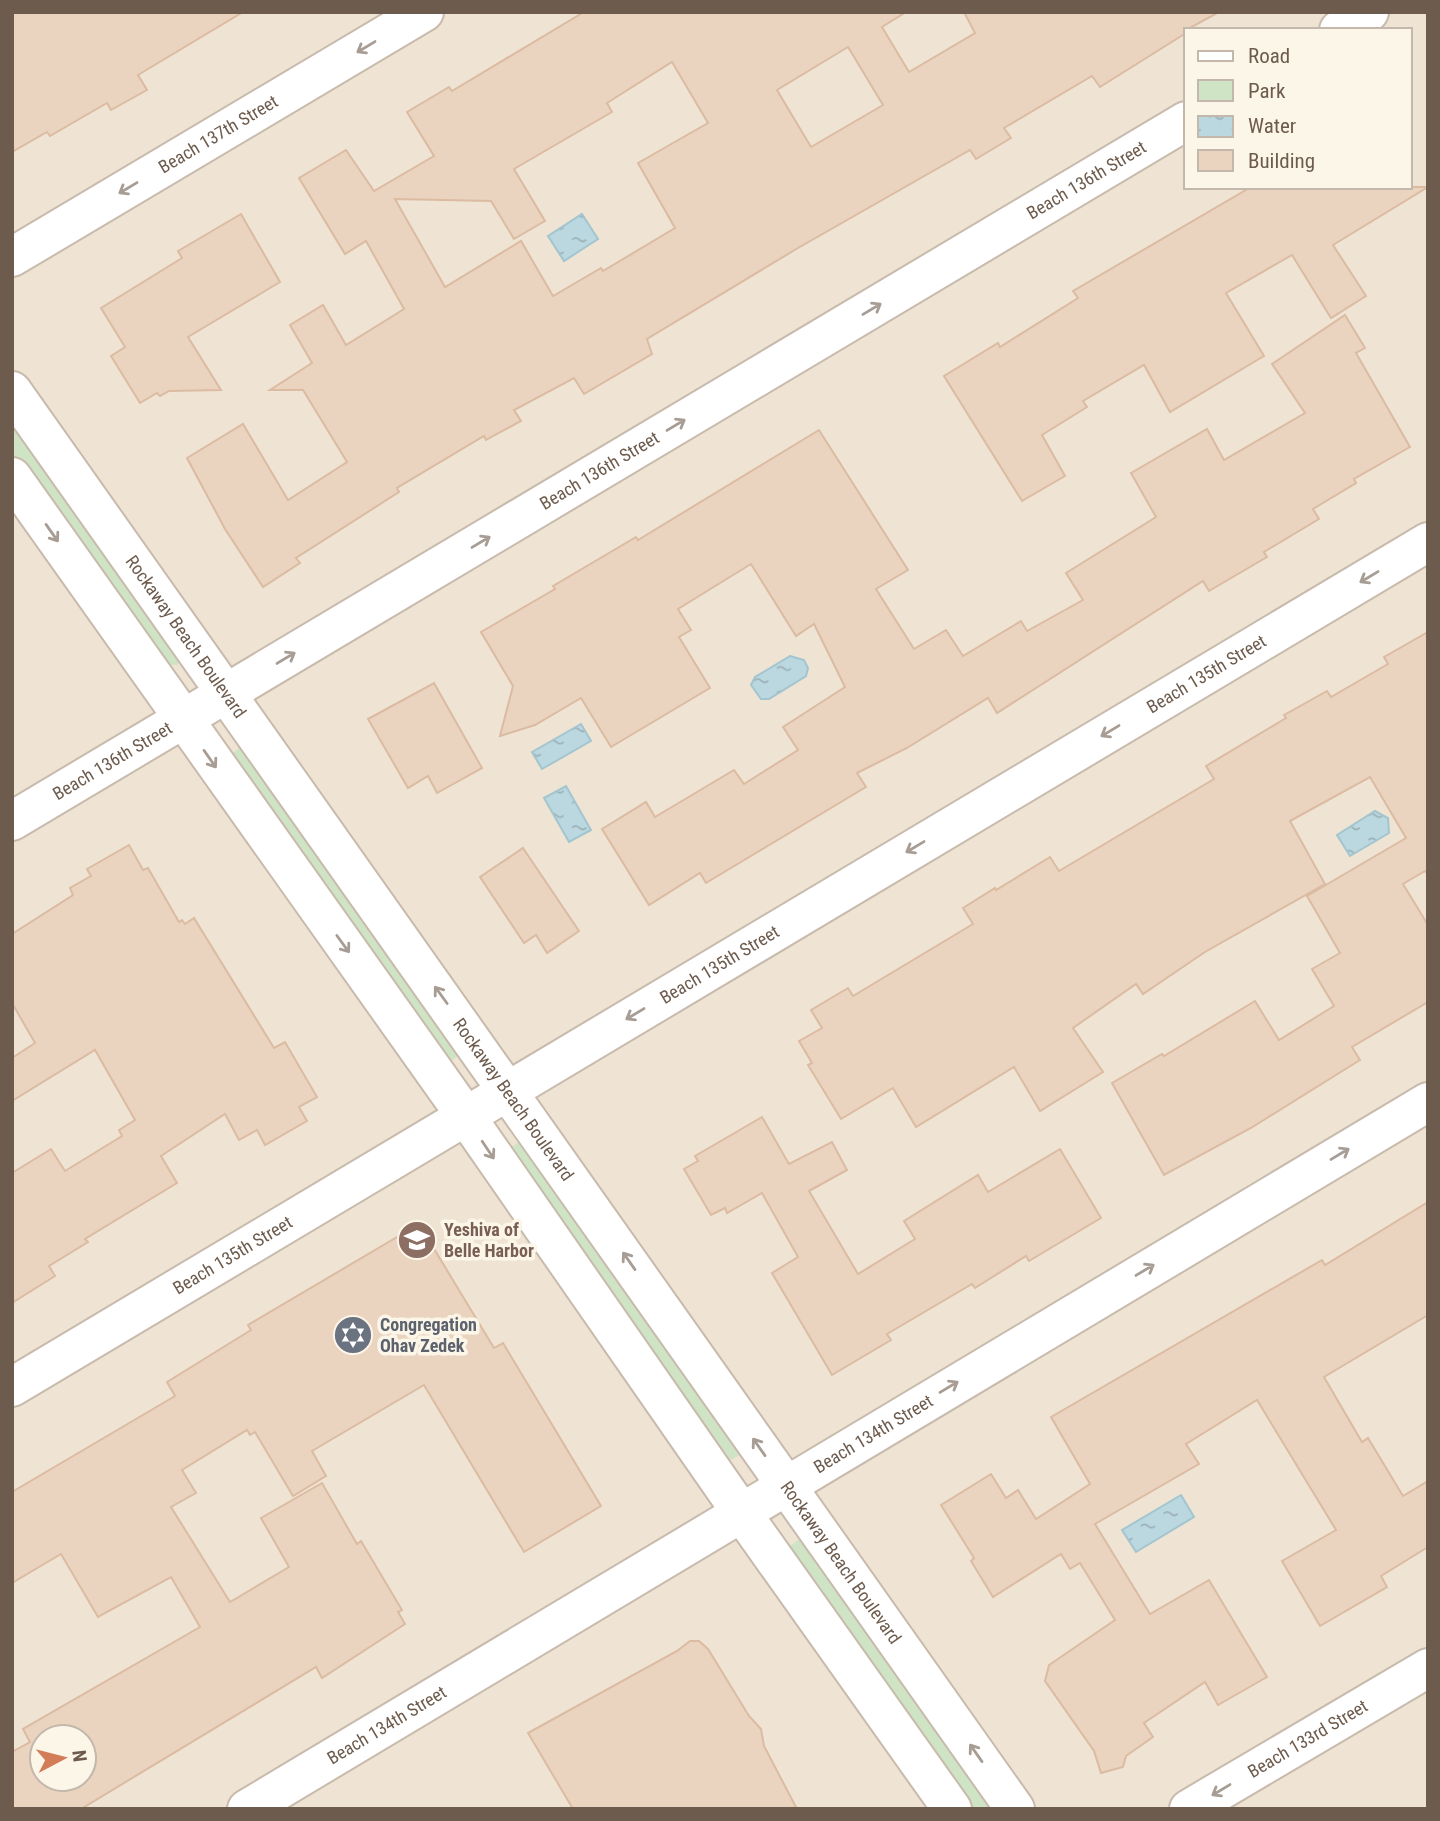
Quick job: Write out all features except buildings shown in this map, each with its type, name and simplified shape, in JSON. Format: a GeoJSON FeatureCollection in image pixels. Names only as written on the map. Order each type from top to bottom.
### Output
{"type":"FeatureCollection","features":[{"type":"Feature","properties":{"kind":"street","name":"Beach 137th Street"},"geometry":{"type":"LineString","coordinates":[[12,257],[424,12]]}},
{"type":"Feature","properties":{"kind":"street"},"geometry":{"type":"LineString","coordinates":[[1342,28],[1369,12]]}},
{"type":"Feature","properties":{"kind":"street","name":"Beach 136th Street"},"geometry":{"type":"LineString","coordinates":[[12,821],[1184,122]]}},
{"type":"Feature","properties":{"kind":"street","name":"Rockaway Beach Boulevard"},"geometry":{"type":"LineString","coordinates":[[12,391],[1015,1809]]}},
{"type":"Feature","properties":{"kind":"street"},"geometry":{"type":"LineString","coordinates":[[12,477],[466,1115],[741,1512],[952,1809]]}},
{"type":"Feature","properties":{"kind":"street","name":"Beach 135th Street"},"geometry":{"type":"LineString","coordinates":[[12,1387],[1428,542]]}},
{"type":"Feature","properties":{"kind":"street","name":"Beach 134th Street"},"geometry":{"type":"LineString","coordinates":[[247,1809],[1428,1102]]}},
{"type":"Feature","properties":{"kind":"street","name":"Beach 133rd Street"},"geometry":{"type":"LineString","coordinates":[[1189,1809],[1428,1668]]}},
{"type":"Feature","properties":{"kind":"shaded area"},"geometry":{"type":"Polygon","coordinates":[[[12,12],[1428,12],[1428,1809],[12,1809],[12,12]]]}},
{"type":"Feature","properties":{"kind":"green space"},"geometry":{"type":"Polygon","coordinates":[[[12,414],[181,659],[177,665],[162,664],[12,452],[12,414]]]}},
{"type":"Feature","properties":{"kind":"green space"},"geometry":{"type":"Polygon","coordinates":[[[242,746],[459,1055],[449,1062],[231,754],[242,746]]]}},
{"type":"Feature","properties":{"kind":"green space"},"geometry":{"type":"Polygon","coordinates":[[[520,1141],[741,1454],[729,1461],[511,1148],[520,1141]]]}},
{"type":"Feature","properties":{"kind":"green space"},"geometry":{"type":"Polygon","coordinates":[[[801,1538],[994,1809],[968,1809],[791,1551],[791,1545],[801,1538]]]}},
{"type":"Feature","properties":{"kind":"water"},"geometry":{"type":"Polygon","coordinates":[[[582,214],[598,239],[564,261],[548,236],[582,214]]]}},
{"type":"Feature","properties":{"kind":"water"},"geometry":{"type":"Polygon","coordinates":[[[790,656],[804,660],[808,668],[806,676],[769,699],[761,699],[751,685],[755,677],[790,656]]]}},
{"type":"Feature","properties":{"kind":"water"},"geometry":{"type":"Polygon","coordinates":[[[581,724],[591,741],[542,769],[532,752],[581,724]]]}},
{"type":"Feature","properties":{"kind":"water"},"geometry":{"type":"Polygon","coordinates":[[[566,786],[591,830],[569,842],[544,798],[566,786]]]}},
{"type":"Feature","properties":{"kind":"water"},"geometry":{"type":"Polygon","coordinates":[[[1375,811],[1388,818],[1389,833],[1350,856],[1337,835],[1375,811]]]}},
{"type":"Feature","properties":{"kind":"water"},"geometry":{"type":"Polygon","coordinates":[[[1181,1495],[1194,1517],[1136,1552],[1122,1530],[1181,1495]]]}},
{"type":"Feature","properties":{"kind":"place","name":"Yeshiva of Belle Harbor"},"geometry":{"type":"Point","coordinates":[417,1240]}},
{"type":"Feature","properties":{"kind":"place","name":"Congregation Ohav Zedek"},"geometry":{"type":"Point","coordinates":[353,1335]}}]}
